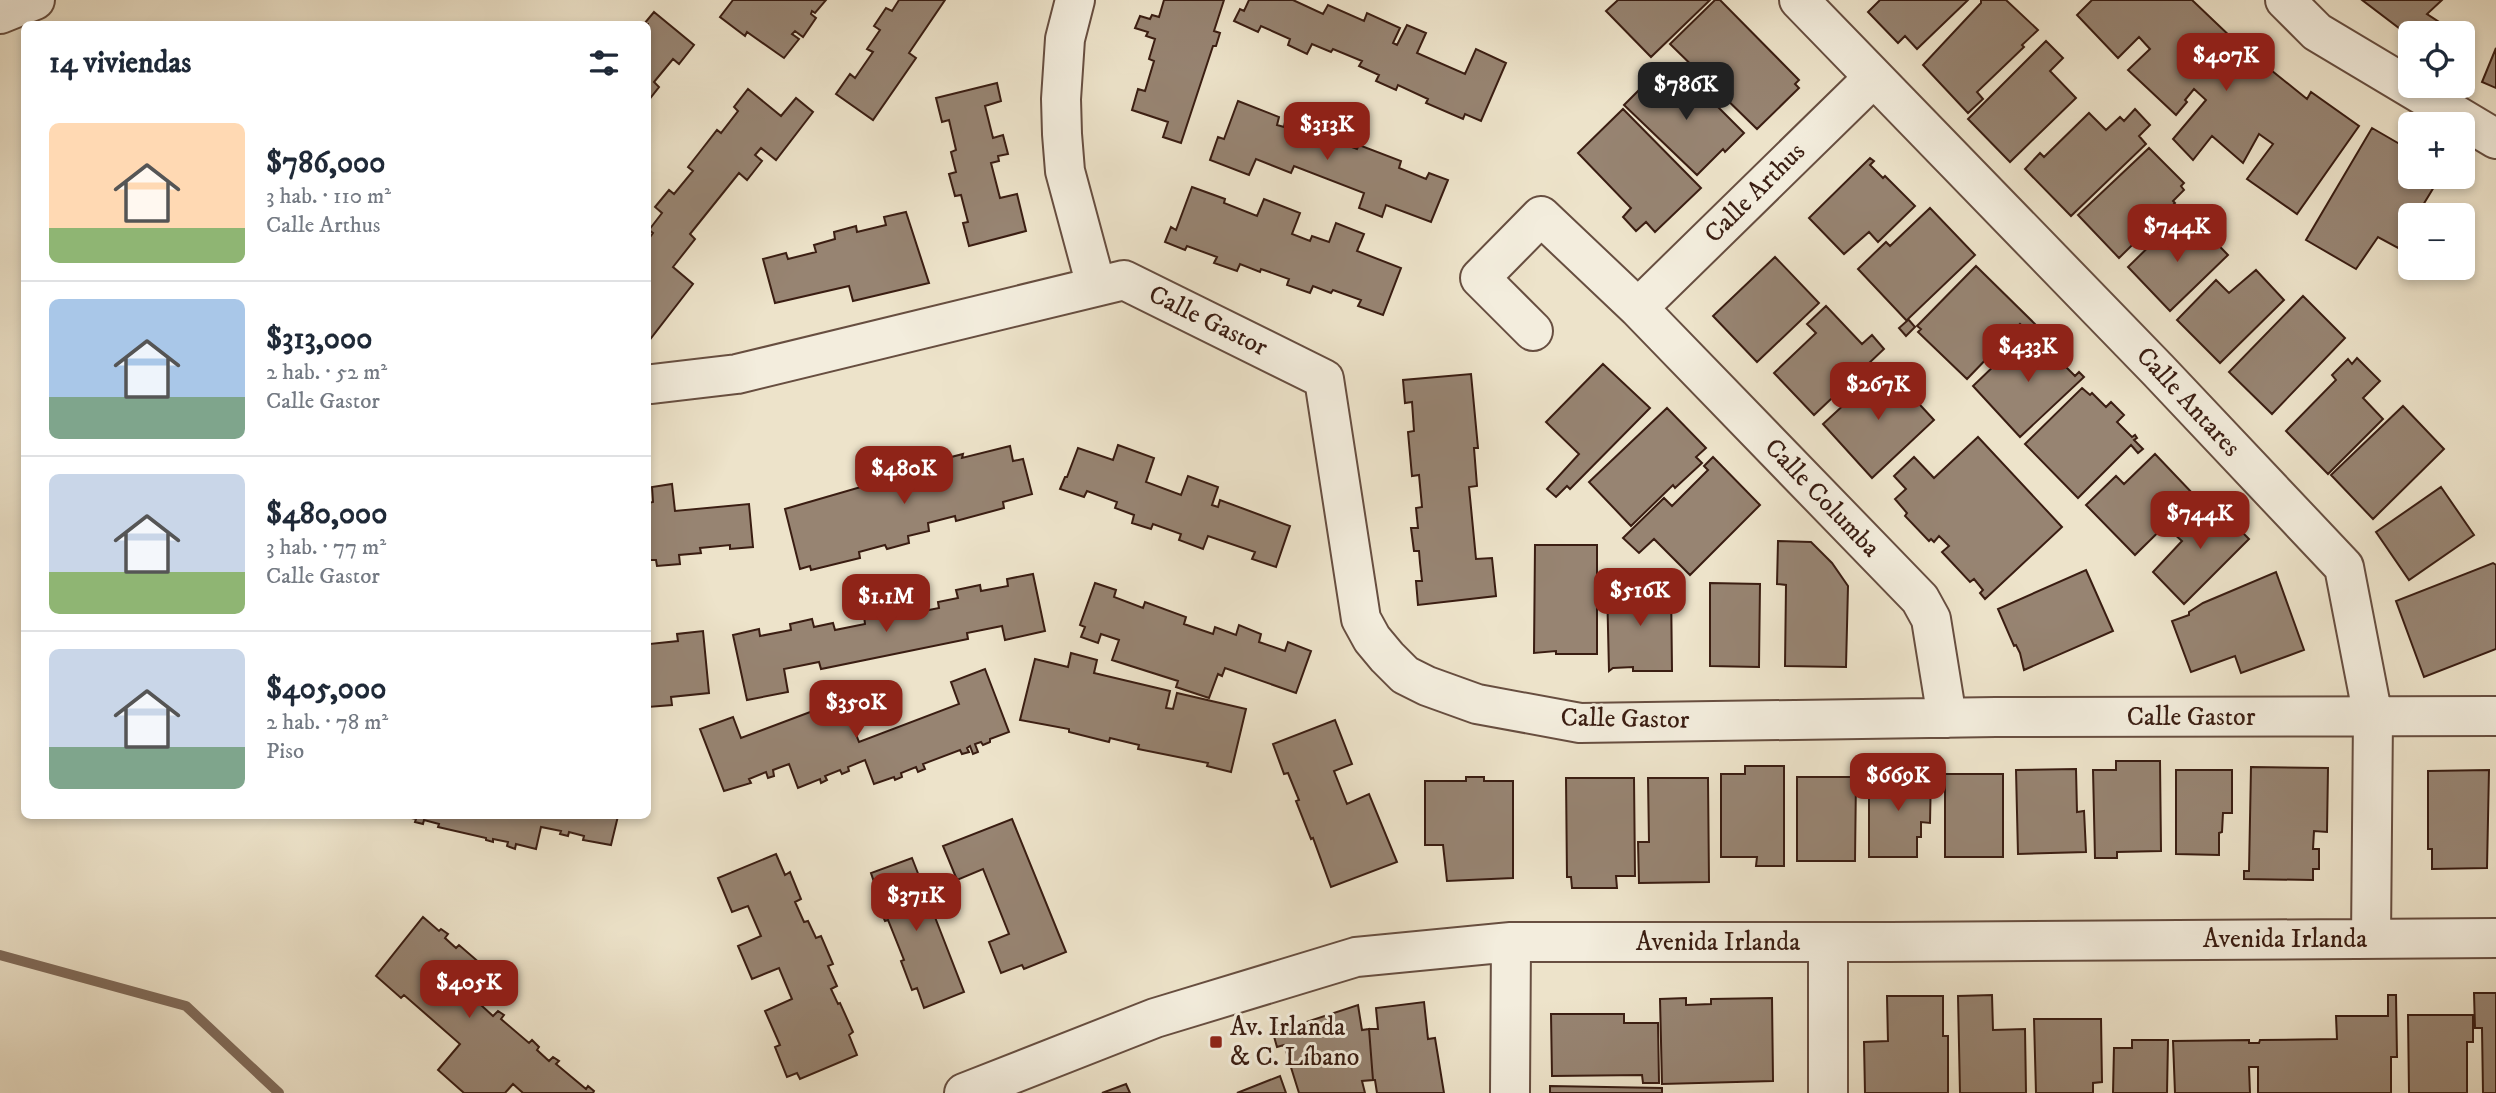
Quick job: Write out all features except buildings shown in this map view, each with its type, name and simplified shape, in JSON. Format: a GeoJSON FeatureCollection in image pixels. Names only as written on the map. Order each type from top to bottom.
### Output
{"type":"FeatureCollection","features":[{"type":"Feature","properties":{"kind":"street"},"geometry":{"type":"LineString","coordinates":[[0,14],[35,0]]}},
{"type":"Feature","properties":{"kind":"street"},"geometry":{"type":"LineString","coordinates":[[1075,0],[1065,39],[1061,99],[1063,147],[1065,171],[1096,286]]}},
{"type":"Feature","properties":{"kind":"street","name":"Calle Antares"},"geometry":{"type":"LineString","coordinates":[[1799,0],[2158,370],[2344,567],[2374,717],[2371,939]]}},
{"type":"Feature","properties":{"kind":"street"},"geometry":{"type":"LineString","coordinates":[[2285,0],[2316,32],[2496,139]]}},
{"type":"Feature","properties":{"kind":"street","name":"Calle Arthus"},"geometry":{"type":"LineString","coordinates":[[1638,308],[1873,78]]}},
{"type":"Feature","properties":{"kind":"street","name":"Calle Columba"},"geometry":{"type":"LineString","coordinates":[[1533,331],[1480,278],[1541,216],[1638,308],[1920,598],[1931,619],[1947,718]]}},
{"type":"Feature","properties":{"kind":"street","name":"Calle Gastor"},"geometry":{"type":"LineString","coordinates":[[652,384],[737,374],[1124,280],[1324,379],[1361,619],[1372,639],[1405,675],[1477,704],[1580,723],[1947,718],[2496,716]]}},
{"type":"Feature","properties":{"kind":"street","name":"Avenida Irlanda"},"geometry":{"type":"LineString","coordinates":[[964,1093],[1155,1018],[1356,957],[1510,942],[2496,938]]}},
{"type":"Feature","properties":{"kind":"street"},"geometry":{"type":"LineString","coordinates":[[1510,942],[1510,1093]]}},
{"type":"Feature","properties":{"kind":"street"},"geometry":{"type":"LineString","coordinates":[[1828,942],[1828,1093]]}},
{"type":"Feature","properties":{"kind":"waterway"},"geometry":{"type":"LineString","coordinates":[[0,955],[186,1006],[279,1093]]}},
{"type":"Feature","properties":{"kind":"place","name":"Av. Irlanda & C. Líbano"},"geometry":{"type":"Point","coordinates":[1216,1042]}}]}
